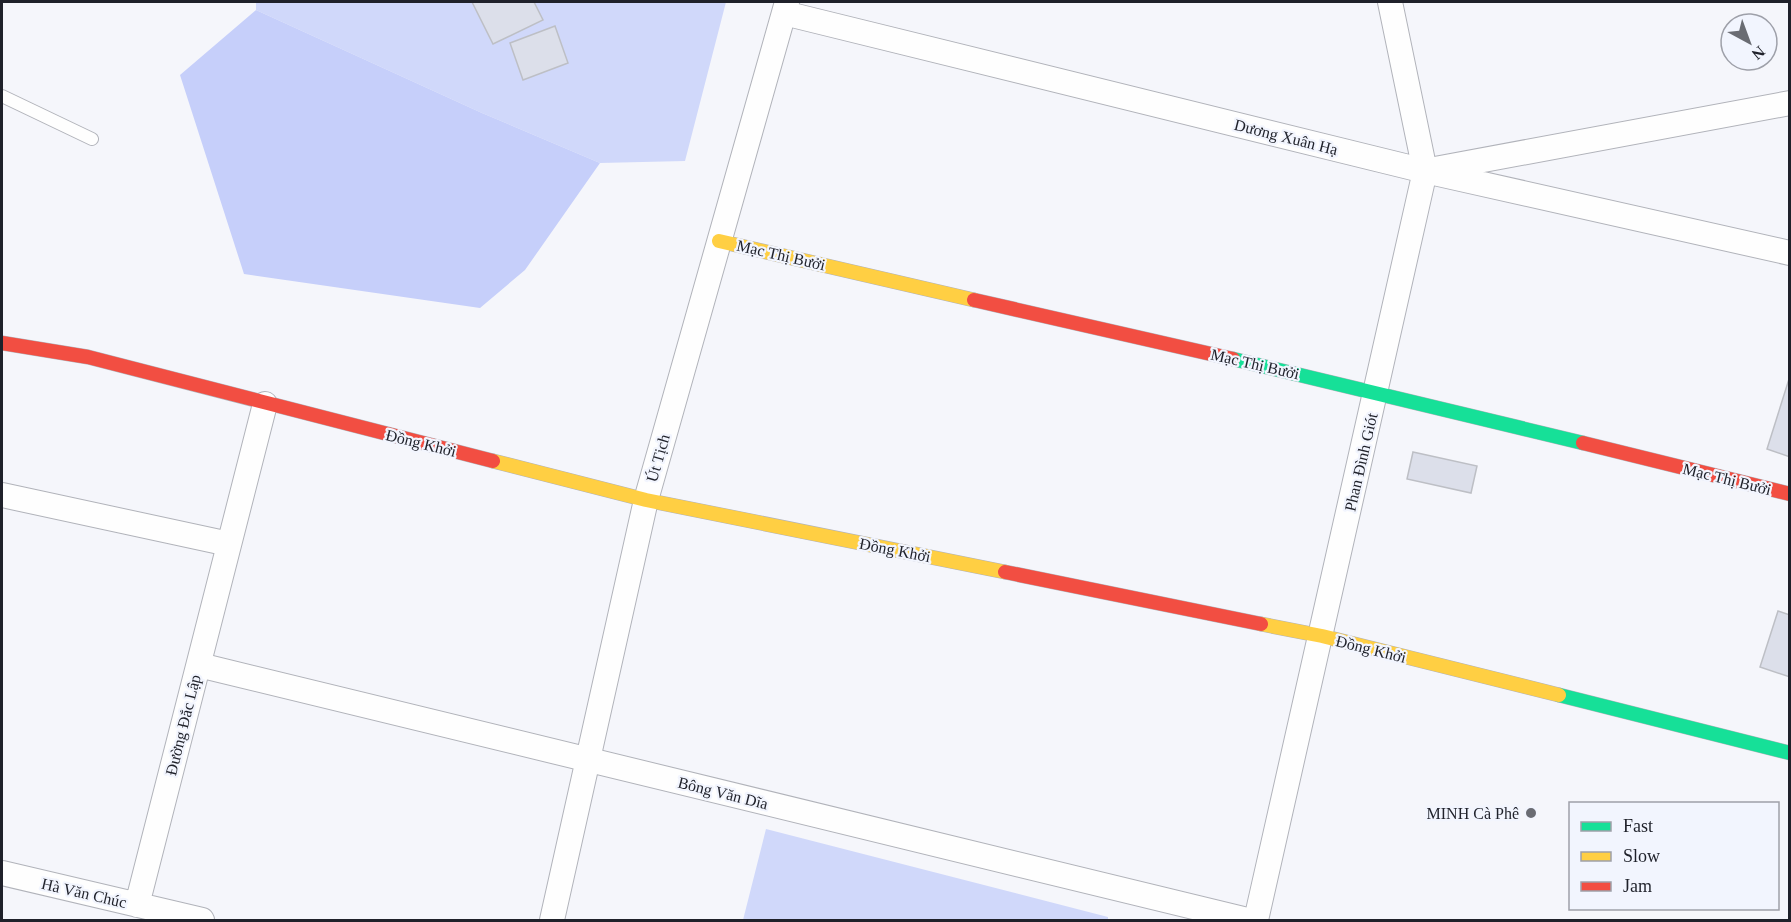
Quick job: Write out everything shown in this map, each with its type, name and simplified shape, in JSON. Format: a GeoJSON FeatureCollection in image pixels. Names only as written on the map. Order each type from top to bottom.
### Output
{"type":"FeatureCollection","features":[{"type":"Feature","properties":{"kind":"street","name":"Phan Đình Giót"},"geometry":{"type":"LineString","coordinates":[[1256,921],[1425,171],[1390,2]]}},
{"type":"Feature","properties":{"kind":"street","name":"Dương Xuân Hạ"},"geometry":{"type":"LineString","coordinates":[[786,8],[1425,171],[1790,253]]}},
{"type":"Feature","properties":{"kind":"street","name":"Út Tịch"},"geometry":{"type":"LineString","coordinates":[[552,921],[646,500],[786,8]]}},
{"type":"Feature","properties":{"kind":"street"},"geometry":{"type":"LineString","coordinates":[[1425,171],[1790,103]]}},
{"type":"Feature","properties":{"kind":"street","name":"Mạc Thị Bưởi"},"geometry":{"type":"LineString","coordinates":[[719,241],[1376,392],[1790,494]]}},
{"type":"Feature","properties":{"kind":"street","name":"Đồng Khởi"},"geometry":{"type":"LineString","coordinates":[[2,343],[88,357],[646,500],[1322,636],[1790,753]]}},
{"type":"Feature","properties":{"kind":"street","name":"Đường Đắc Lập"},"geometry":{"type":"LineString","coordinates":[[138,905],[265,404]]}},
{"type":"Feature","properties":{"kind":"street"},"geometry":{"type":"LineString","coordinates":[[2,495],[229,544]]}},
{"type":"Feature","properties":{"kind":"street","name":"Bông Văn Dĩa"},"geometry":{"type":"LineString","coordinates":[[199,665],[1247,921]]}},
{"type":"Feature","properties":{"kind":"street","name":"Hà Văn Chúc"},"geometry":{"type":"LineString","coordinates":[[2,873],[202,921]]}},
{"type":"Feature","properties":{"kind":"lane"},"geometry":{"type":"LineString","coordinates":[[2,96],[92,139]]}},
{"type":"Feature","properties":{"kind":"shaded area"},"geometry":{"type":"Polygon","coordinates":[[[256,2],[726,2],[685,161],[600,163],[482,113],[256,10],[256,2]]]}},
{"type":"Feature","properties":{"kind":"shaded area"},"geometry":{"type":"Polygon","coordinates":[[[256,10],[482,113],[600,163],[525,270],[480,308],[244,274],[180,75],[256,10]]]}},
{"type":"Feature","properties":{"kind":"shaded area"},"geometry":{"type":"Polygon","coordinates":[[[766,829],[1108,917],[1108,920],[743,920],[766,829]]]}},
{"type":"Feature","properties":{"kind":"building"},"geometry":{"type":"Polygon","coordinates":[[[472,2],[534,2],[543,20],[493,44],[472,2]]]}},
{"type":"Feature","properties":{"kind":"building"},"geometry":{"type":"Polygon","coordinates":[[[555,26],[568,63],[523,80],[510,43],[555,26]]]}},
{"type":"Feature","properties":{"kind":"building"},"geometry":{"type":"Polygon","coordinates":[[[1790,379],[1790,457],[1767,449],[1790,379]]]}},
{"type":"Feature","properties":{"kind":"building"},"geometry":{"type":"Polygon","coordinates":[[[1413,452],[1477,466],[1471,493],[1407,479],[1413,452]]]}},
{"type":"Feature","properties":{"kind":"building"},"geometry":{"type":"Polygon","coordinates":[[[1778,611],[1790,615],[1790,677],[1760,667],[1778,611]]]}},
{"type":"Feature","properties":{"kind":"traffic: fast"},"geometry":{"type":"LineString","coordinates":[[1233,359],[1583,443]]}},
{"type":"Feature","properties":{"kind":"traffic: fast"},"geometry":{"type":"LineString","coordinates":[[1559,695],[1790,753]]}},
{"type":"Feature","properties":{"kind":"traffic: slow"},"geometry":{"type":"LineString","coordinates":[[719,241],[974,300]]}},
{"type":"Feature","properties":{"kind":"traffic: slow"},"geometry":{"type":"LineString","coordinates":[[493,461],[646,500],[1005,572]]}},
{"type":"Feature","properties":{"kind":"traffic: slow"},"geometry":{"type":"LineString","coordinates":[[1261,624],[1322,636],[1559,695]]}},
{"type":"Feature","properties":{"kind":"traffic: jam"},"geometry":{"type":"LineString","coordinates":[[974,300],[1233,359]]}},
{"type":"Feature","properties":{"kind":"traffic: jam"},"geometry":{"type":"LineString","coordinates":[[2,343],[88,357],[493,461]]}},
{"type":"Feature","properties":{"kind":"traffic: jam"},"geometry":{"type":"LineString","coordinates":[[1583,443],[1790,494]]}},
{"type":"Feature","properties":{"kind":"traffic: jam"},"geometry":{"type":"LineString","coordinates":[[1005,572],[1261,624]]}},
{"type":"Feature","properties":{"kind":"place","name":"MINH Cà Phê"},"geometry":{"type":"Point","coordinates":[1531,813]}}]}
